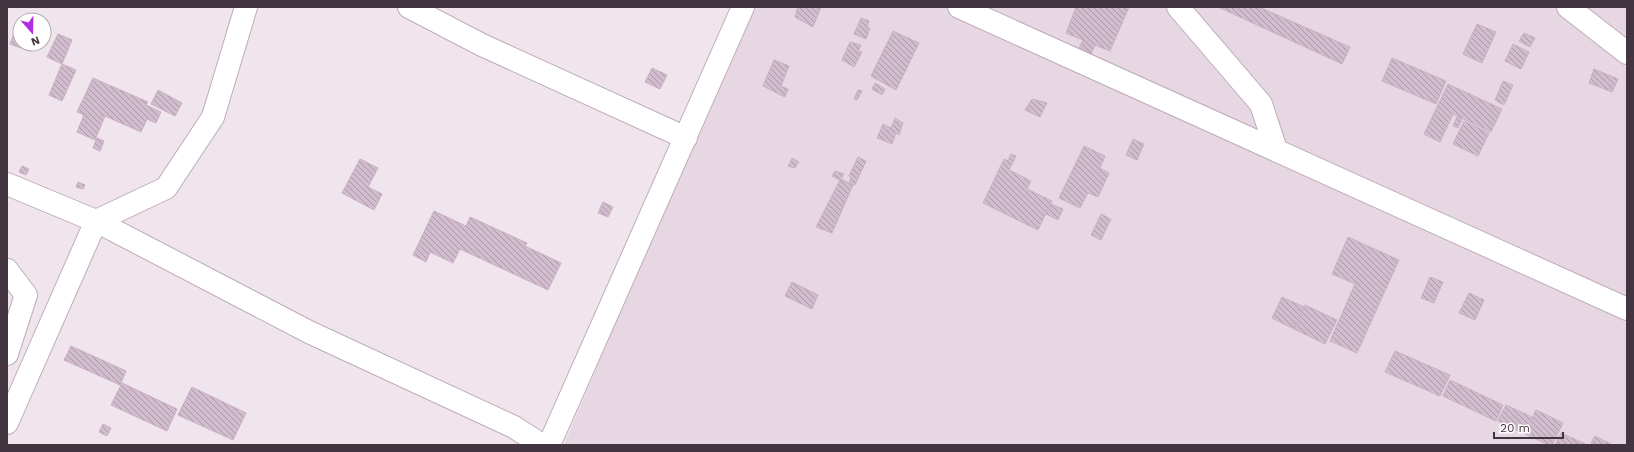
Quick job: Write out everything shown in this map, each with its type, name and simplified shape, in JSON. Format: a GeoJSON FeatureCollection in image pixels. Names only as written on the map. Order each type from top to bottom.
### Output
{"type":"FeatureCollection","features":[{"type":"Feature","properties":{"kind":"street"},"geometry":{"type":"LineString","coordinates":[[7,423],[96,221],[166,188],[213,117],[246,7]]}},
{"type":"Feature","properties":{"kind":"street"},"geometry":{"type":"LineString","coordinates":[[409,7],[482,45],[686,138]]}},
{"type":"Feature","properties":{"kind":"street"},"geometry":{"type":"LineString","coordinates":[[549,445],[743,7]]}},
{"type":"Feature","properties":{"kind":"street"},"geometry":{"type":"LineString","coordinates":[[959,7],[1627,309]]}},
{"type":"Feature","properties":{"kind":"street"},"geometry":{"type":"LineString","coordinates":[[1178,7],[1261,104],[1276,150]]}},
{"type":"Feature","properties":{"kind":"street"},"geometry":{"type":"LineString","coordinates":[[1568,7],[1627,53]]}},
{"type":"Feature","properties":{"kind":"street"},"geometry":{"type":"LineString","coordinates":[[7,184],[96,221],[309,332],[514,427],[542,445]]}},
{"type":"Feature","properties":{"kind":"street"},"geometry":{"type":"LineString","coordinates":[[7,270],[26,295],[7,354]]}},
{"type":"Feature","properties":{"kind":"shaded area"},"geometry":{"type":"Polygon","coordinates":[[[747,7],[1627,7],[1627,445],[564,445],[747,7]]]}},
{"type":"Feature","properties":{"kind":"building"},"geometry":{"type":"Polygon","coordinates":[[[798,7],[821,7],[813,27],[795,17],[798,7]]]}},
{"type":"Feature","properties":{"kind":"building"},"geometry":{"type":"Polygon","coordinates":[[[1076,7],[1129,7],[1110,51],[1095,45],[1091,54],[1079,48],[1083,40],[1066,33],[1076,7]]]}},
{"type":"Feature","properties":{"kind":"building"},"geometry":{"type":"Polygon","coordinates":[[[1218,7],[1259,7],[1350,47],[1342,64],[1218,7]]]}},
{"type":"Feature","properties":{"kind":"building"},"geometry":{"type":"Polygon","coordinates":[[[861,18],[869,21],[867,28],[870,28],[866,39],[854,34],[861,18]]]}},
{"type":"Feature","properties":{"kind":"building"},"geometry":{"type":"Polygon","coordinates":[[[1477,24],[1496,32],[1482,63],[1463,54],[1477,24]]]}},
{"type":"Feature","properties":{"kind":"building"},"geometry":{"type":"Polygon","coordinates":[[[893,31],[919,43],[896,90],[871,76],[893,31]]]}},
{"type":"Feature","properties":{"kind":"building"},"geometry":{"type":"Polygon","coordinates":[[[1524,33],[1535,38],[1530,47],[1519,41],[1524,33]]]}},
{"type":"Feature","properties":{"kind":"building"},"geometry":{"type":"Polygon","coordinates":[[[58,34],[72,40],[62,64],[47,57],[49,52],[52,52],[52,47],[58,34]]]}},
{"type":"Feature","properties":{"kind":"building"},"geometry":{"type":"Polygon","coordinates":[[[850,42],[861,45],[858,51],[862,52],[854,67],[842,60],[850,42]]]}},
{"type":"Feature","properties":{"kind":"building"},"geometry":{"type":"Polygon","coordinates":[[[1513,44],[1529,52],[1521,69],[1505,61],[1513,44]]]}},
{"type":"Feature","properties":{"kind":"building"},"geometry":{"type":"Polygon","coordinates":[[[1392,58],[1446,81],[1436,104],[1382,81],[1392,58]]]}},
{"type":"Feature","properties":{"kind":"building"},"geometry":{"type":"Polygon","coordinates":[[[774,60],[789,66],[781,86],[788,89],[785,97],[763,86],[774,60]]]}},
{"type":"Feature","properties":{"kind":"building"},"geometry":{"type":"Polygon","coordinates":[[[62,64],[76,70],[62,101],[49,95],[62,64]]]}},
{"type":"Feature","properties":{"kind":"building"},"geometry":{"type":"Polygon","coordinates":[[[652,68],[667,75],[660,89],[645,82],[652,68]]]}},
{"type":"Feature","properties":{"kind":"building"},"geometry":{"type":"Polygon","coordinates":[[[1594,69],[1618,79],[1612,92],[1589,83],[1594,69]]]}},
{"type":"Feature","properties":{"kind":"building"},"geometry":{"type":"Polygon","coordinates":[[[93,78],[148,102],[146,105],[161,112],[156,123],[147,119],[141,132],[105,116],[95,140],[77,132],[84,115],[77,112],[93,78]]]}},
{"type":"Feature","properties":{"kind":"building"},"geometry":{"type":"Polygon","coordinates":[[[1503,81],[1513,85],[1504,105],[1495,100],[1503,81]]]}},
{"type":"Feature","properties":{"kind":"building"},"geometry":{"type":"Polygon","coordinates":[[[875,83],[885,89],[882,95],[872,89],[875,83]]]}},
{"type":"Feature","properties":{"kind":"building"},"geometry":{"type":"Polygon","coordinates":[[[1448,84],[1502,109],[1491,132],[1453,114],[1440,142],[1424,134],[1448,84]]]}},
{"type":"Feature","properties":{"kind":"building"},"geometry":{"type":"Polygon","coordinates":[[[158,90],[182,103],[175,116],[151,104],[158,90]]]}},
{"type":"Feature","properties":{"kind":"building"},"geometry":{"type":"Polygon","coordinates":[[[858,90],[862,91],[857,100],[854,99],[858,90]]]}},
{"type":"Feature","properties":{"kind":"building"},"geometry":{"type":"Polygon","coordinates":[[[1032,99],[1047,103],[1040,117],[1025,110],[1032,99]]]}},
{"type":"Feature","properties":{"kind":"building"},"geometry":{"type":"Polygon","coordinates":[[[1457,117],[1462,119],[1458,128],[1453,126],[1457,117]]]}},
{"type":"Feature","properties":{"kind":"building"},"geometry":{"type":"Polygon","coordinates":[[[895,118],[903,123],[899,135],[896,133],[892,144],[877,138],[883,124],[891,128],[895,118]]]}},
{"type":"Feature","properties":{"kind":"building"},"geometry":{"type":"Polygon","coordinates":[[[1464,121],[1489,133],[1478,156],[1453,144],[1464,121]]]}},
{"type":"Feature","properties":{"kind":"building"},"geometry":{"type":"Polygon","coordinates":[[[97,138],[104,141],[100,151],[93,148],[97,138]]]}},
{"type":"Feature","properties":{"kind":"building"},"geometry":{"type":"Polygon","coordinates":[[[1133,139],[1144,144],[1137,160],[1126,155],[1133,139]]]}},
{"type":"Feature","properties":{"kind":"building"},"geometry":{"type":"Polygon","coordinates":[[[1084,146],[1105,156],[1100,168],[1109,173],[1098,197],[1088,193],[1080,208],[1059,198],[1084,146]]]}},
{"type":"Feature","properties":{"kind":"building"},"geometry":{"type":"Polygon","coordinates":[[[1011,154],[1016,156],[1009,170],[1031,181],[1027,189],[1052,201],[1038,230],[983,203],[1004,159],[1008,161],[1011,154]]]}},
{"type":"Feature","properties":{"kind":"building"},"geometry":{"type":"Polygon","coordinates":[[[858,157],[866,161],[855,185],[849,183],[851,178],[849,176],[858,157]]]}},
{"type":"Feature","properties":{"kind":"building"},"geometry":{"type":"Polygon","coordinates":[[[792,158],[799,162],[795,168],[788,166],[792,158]]]}},
{"type":"Feature","properties":{"kind":"building"},"geometry":{"type":"Polygon","coordinates":[[[360,159],[378,168],[368,187],[382,194],[374,210],[342,193],[360,159]]]}},
{"type":"Feature","properties":{"kind":"building"},"geometry":{"type":"Polygon","coordinates":[[[22,166],[29,169],[26,175],[19,172],[22,166]]]}},
{"type":"Feature","properties":{"kind":"building"},"geometry":{"type":"Polygon","coordinates":[[[835,171],[844,174],[841,179],[853,185],[832,233],[816,227],[840,180],[832,176],[835,171]]]}},
{"type":"Feature","properties":{"kind":"building"},"geometry":{"type":"Polygon","coordinates":[[[78,182],[85,185],[83,189],[76,187],[78,182]]]}},
{"type":"Feature","properties":{"kind":"building"},"geometry":{"type":"Polygon","coordinates":[[[603,202],[613,207],[608,217],[598,213],[603,202]]]}},
{"type":"Feature","properties":{"kind":"building"},"geometry":{"type":"Polygon","coordinates":[[[1051,204],[1063,209],[1058,220],[1046,214],[1051,204]]]}},
{"type":"Feature","properties":{"kind":"building"},"geometry":{"type":"Polygon","coordinates":[[[434,211],[466,226],[470,217],[527,243],[525,246],[561,263],[548,290],[460,249],[453,263],[430,252],[426,262],[413,255],[434,211]]]}},
{"type":"Feature","properties":{"kind":"building"},"geometry":{"type":"Polygon","coordinates":[[[1101,214],[1111,219],[1101,240],[1091,235],[1101,214]]]}},
{"type":"Feature","properties":{"kind":"building"},"geometry":{"type":"Polygon","coordinates":[[[1348,237],[1399,260],[1357,353],[1330,341],[1355,284],[1332,274],[1348,237]]]}},
{"type":"Feature","properties":{"kind":"building"},"geometry":{"type":"Polygon","coordinates":[[[1430,277],[1443,282],[1434,303],[1421,298],[1430,277]]]}},
{"type":"Feature","properties":{"kind":"building"},"geometry":{"type":"Polygon","coordinates":[[[792,282],[818,295],[812,309],[785,296],[792,282]]]}},
{"type":"Feature","properties":{"kind":"building"},"geometry":{"type":"Polygon","coordinates":[[[1469,293],[1484,300],[1475,320],[1459,313],[1469,293]]]}},
{"type":"Feature","properties":{"kind":"building"},"geometry":{"type":"Polygon","coordinates":[[[1282,297],[1304,307],[1294,329],[1272,318],[1282,297]]]}},
{"type":"Feature","properties":{"kind":"building"},"geometry":{"type":"Polygon","coordinates":[[[1305,305],[1337,320],[1325,344],[1294,329],[1305,305]]]}},
{"type":"Feature","properties":{"kind":"building"},"geometry":{"type":"Polygon","coordinates":[[[71,346],[126,371],[120,385],[64,360],[71,346]]]}},
{"type":"Feature","properties":{"kind":"building"},"geometry":{"type":"Polygon","coordinates":[[[1395,351],[1450,375],[1440,396],[1385,372],[1395,351]]]}},
{"type":"Feature","properties":{"kind":"building"},"geometry":{"type":"Polygon","coordinates":[[[1450,380],[1503,405],[1496,421],[1443,396],[1450,380]]]}},
{"type":"Feature","properties":{"kind":"building"},"geometry":{"type":"Polygon","coordinates":[[[122,383],[177,409],[167,431],[111,405],[122,383]]]}},
{"type":"Feature","properties":{"kind":"building"},"geometry":{"type":"Polygon","coordinates":[[[192,387],[246,413],[233,440],[178,415],[192,387]]]}},
{"type":"Feature","properties":{"kind":"building"},"geometry":{"type":"Polygon","coordinates":[[[1506,405],[1532,417],[1523,433],[1498,421],[1506,405]]]}},
{"type":"Feature","properties":{"kind":"building"},"geometry":{"type":"Polygon","coordinates":[[[1536,410],[1563,423],[1552,445],[1525,434],[1536,410]]]}},
{"type":"Feature","properties":{"kind":"building"},"geometry":{"type":"Polygon","coordinates":[[[103,424],[111,428],[107,436],[99,432],[103,424]]]}},
{"type":"Feature","properties":{"kind":"building"},"geometry":{"type":"Polygon","coordinates":[[[1561,433],[1588,445],[1555,445],[1561,433]]]}},
{"type":"Feature","properties":{"kind":"building"},"geometry":{"type":"Polygon","coordinates":[[[1595,436],[1613,445],[1595,445],[1591,443],[1595,436]]]}}]}
